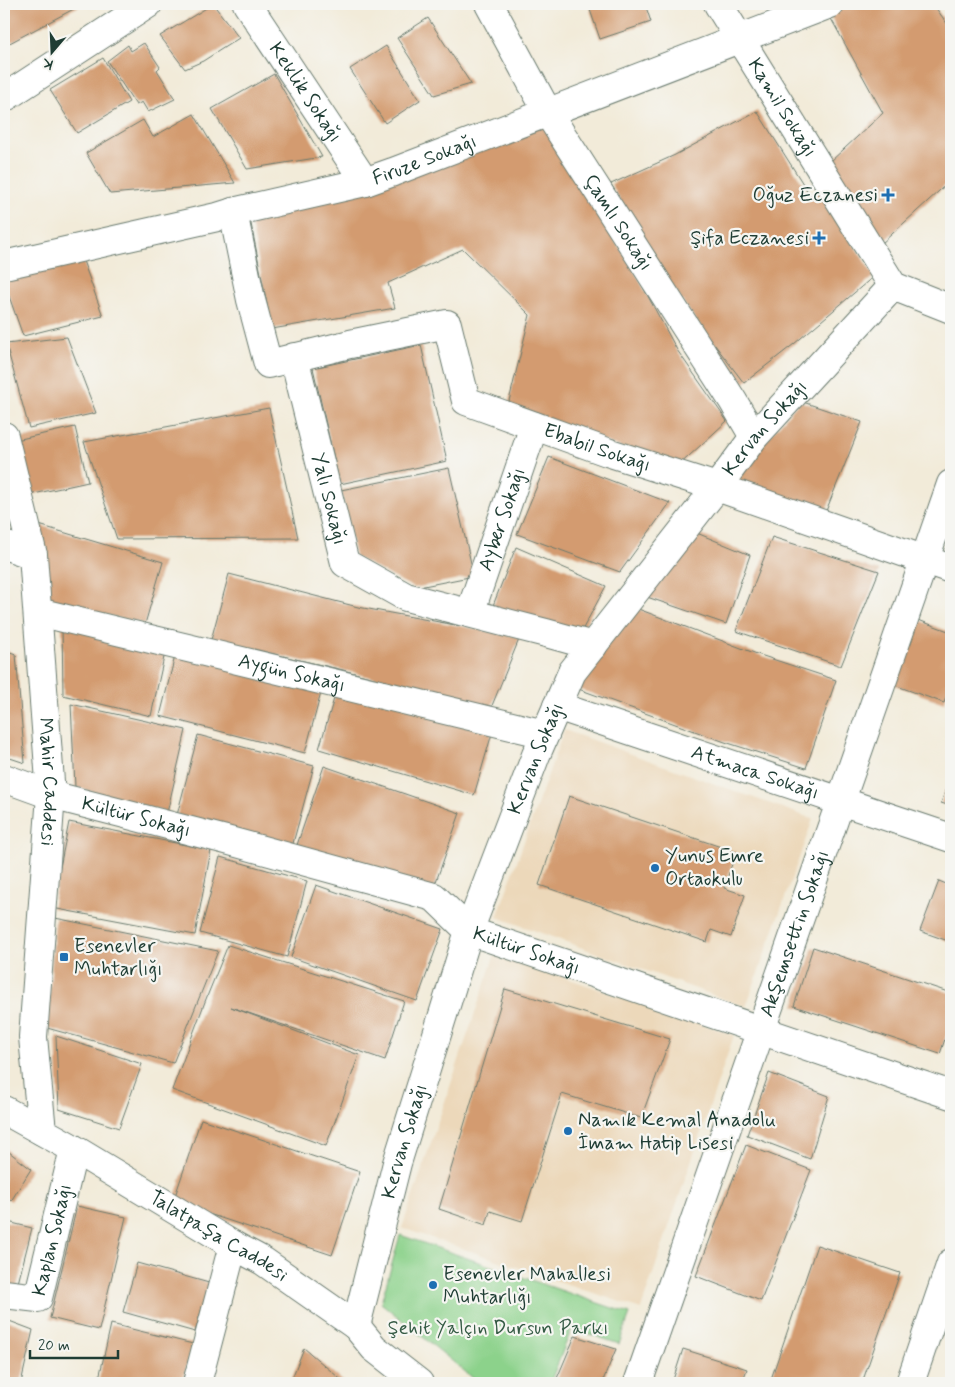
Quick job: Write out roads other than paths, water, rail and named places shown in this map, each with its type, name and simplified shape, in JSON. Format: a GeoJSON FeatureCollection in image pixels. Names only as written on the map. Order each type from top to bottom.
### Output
{"type":"FeatureCollection","features":[{"type":"Feature","properties":{"kind":"street"},"geometry":{"type":"LineString","coordinates":[[4,98],[148,4]]}},
{"type":"Feature","properties":{"kind":"street","name":"Keklik Sokağı"},"geometry":{"type":"LineString","coordinates":[[247,4],[365,182]]}},
{"type":"Feature","properties":{"kind":"street","name":"Çamlı Sokağı"},"geometry":{"type":"LineString","coordinates":[[489,4],[548,113],[733,401],[754,437]]}},
{"type":"Feature","properties":{"kind":"street","name":"Kamil Sokağı"},"geometry":{"type":"LineString","coordinates":[[718,4],[892,286]]}},
{"type":"Feature","properties":{"kind":"street","name":"Firuze Sokağı"},"geometry":{"type":"LineString","coordinates":[[4,265],[365,182],[830,4]]}},
{"type":"Feature","properties":{"kind":"street"},"geometry":{"type":"LineString","coordinates":[[233,212],[251,300],[268,364],[294,357]]}},
{"type":"Feature","properties":{"kind":"street"},"geometry":{"type":"LineString","coordinates":[[892,286],[951,309]]}},
{"type":"Feature","properties":{"kind":"street","name":"Kervan Sokağı"},"geometry":{"type":"LineString","coordinates":[[356,1326],[397,1163],[468,932],[532,764],[572,672],[717,488],[754,437],[892,286]]}},
{"type":"Feature","properties":{"kind":"street","name":"Ebabil Sokağı"},"geometry":{"type":"LineString","coordinates":[[294,357],[447,324],[466,401],[607,452],[951,569]]}},
{"type":"Feature","properties":{"kind":"street","name":"Yalı Sokağı"},"geometry":{"type":"LineString","coordinates":[[294,357],[344,563],[406,597],[592,646]]}},
{"type":"Feature","properties":{"kind":"street","name":"Ayber Sokağı"},"geometry":{"type":"LineString","coordinates":[[470,613],[534,426]]}},
{"type":"Feature","properties":{"kind":"street","name":"Mahir Caddesi"},"geometry":{"type":"LineString","coordinates":[[4,436],[33,555],[51,795],[33,1037],[42,1131]]}},
{"type":"Feature","properties":{"kind":"street","name":"Akşemsettin Sokağı"},"geometry":{"type":"LineString","coordinates":[[638,1383],[951,484]]}},
{"type":"Feature","properties":{"kind":"street"},"geometry":{"type":"LineString","coordinates":[[4,545],[33,555]]}},
{"type":"Feature","properties":{"kind":"street","name":"Aygün Sokağı"},"geometry":{"type":"LineString","coordinates":[[38,612],[545,734]]}},
{"type":"Feature","properties":{"kind":"street","name":"Atmaca Sokağı"},"geometry":{"type":"LineString","coordinates":[[557,706],[951,838]]}},
{"type":"Feature","properties":{"kind":"street","name":"Kültür Sokağı"},"geometry":{"type":"LineString","coordinates":[[4,778],[51,795],[434,896],[468,932],[951,1095]]}},
{"type":"Feature","properties":{"kind":"street","name":"Talatpaşa Caddesi"},"geometry":{"type":"LineString","coordinates":[[4,1110],[74,1149],[233,1245],[263,1261],[356,1326],[374,1348],[404,1378]]}},
{"type":"Feature","properties":{"kind":"street","name":"Kaplan Sokağı"},"geometry":{"type":"LineString","coordinates":[[4,1294],[38,1298],[74,1149]]}},
{"type":"Feature","properties":{"kind":"street"},"geometry":{"type":"LineString","coordinates":[[197,1383],[233,1245]]}},
{"type":"Feature","properties":{"kind":"street"},"geometry":{"type":"LineString","coordinates":[[910,1383],[951,1263]]}},
{"type":"Feature","properties":{"kind":"place","name":"Oğuz Eczanesi"},"geometry":{"type":"Point","coordinates":[888,195]}},
{"type":"Feature","properties":{"kind":"place","name":"Şifa Eczanesi"},"geometry":{"type":"Point","coordinates":[819,238]}},
{"type":"Feature","properties":{"kind":"place","name":"Yunus Emre Ortaokulu"},"geometry":{"type":"Point","coordinates":[655,868]}},
{"type":"Feature","properties":{"kind":"place","name":"Esenevler Muhtarlığı"},"geometry":{"type":"Point","coordinates":[64,957]}},
{"type":"Feature","properties":{"kind":"place","name":"Namık Kemal Anadolu İmam Hatip Lisesi"},"geometry":{"type":"Point","coordinates":[568,1131]}},
{"type":"Feature","properties":{"kind":"place","name":"Esenevler Mahallesi Muhtarlığı"},"geometry":{"type":"Point","coordinates":[433,1285]}},
{"type":"Feature","properties":{"kind":"park label","name":"Şehit Yalçın Dursun Parkı"},"geometry":{"type":"Point","coordinates":[498,1328]}}]}
